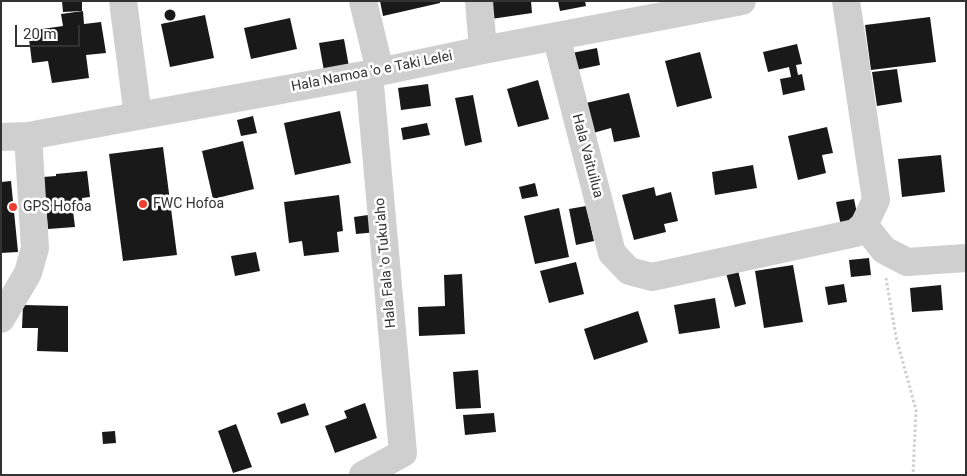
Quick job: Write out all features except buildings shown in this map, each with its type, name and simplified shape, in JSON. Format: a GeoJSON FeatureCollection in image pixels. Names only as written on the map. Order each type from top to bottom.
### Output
{"type":"FeatureCollection","features":[{"type":"Feature","properties":{"kind":"street"},"geometry":{"type":"LineString","coordinates":[[123,1],[138,116]]}},
{"type":"Feature","properties":{"kind":"street","name":"Hala Fala 'o Tuku'aho"},"geometry":{"type":"LineString","coordinates":[[363,1],[375,72],[403,453],[363,475]]}},
{"type":"Feature","properties":{"kind":"street"},"geometry":{"type":"LineString","coordinates":[[479,1],[483,50]]}},
{"type":"Feature","properties":{"kind":"street","name":"Hala Namoa 'o e Taki Lelei"},"geometry":{"type":"LineString","coordinates":[[1,137],[28,136],[138,116],[742,1]]}},
{"type":"Feature","properties":{"kind":"street"},"geometry":{"type":"LineString","coordinates":[[846,1],[876,200],[864,226],[884,250],[907,262],[966,258]]}},
{"type":"Feature","properties":{"kind":"street","name":"Hala Vaituilua"},"geometry":{"type":"LineString","coordinates":[[556,36],[612,252],[629,271],[652,277],[855,234],[864,226]]}},
{"type":"Feature","properties":{"kind":"street"},"geometry":{"type":"LineString","coordinates":[[1,319],[28,273],[35,248],[28,136]]}},
{"type":"Feature","properties":{"kind":"path"},"geometry":{"type":"LineString","coordinates":[[884,250],[885,276],[896,337],[916,410],[913,475]]}},
{"type":"Feature","properties":{"kind":"place","name":"FWC Hofoa"},"geometry":{"type":"Point","coordinates":[143,204]}},
{"type":"Feature","properties":{"kind":"place","name":"GPS Hofoa"},"geometry":{"type":"Point","coordinates":[13,207]}}]}
